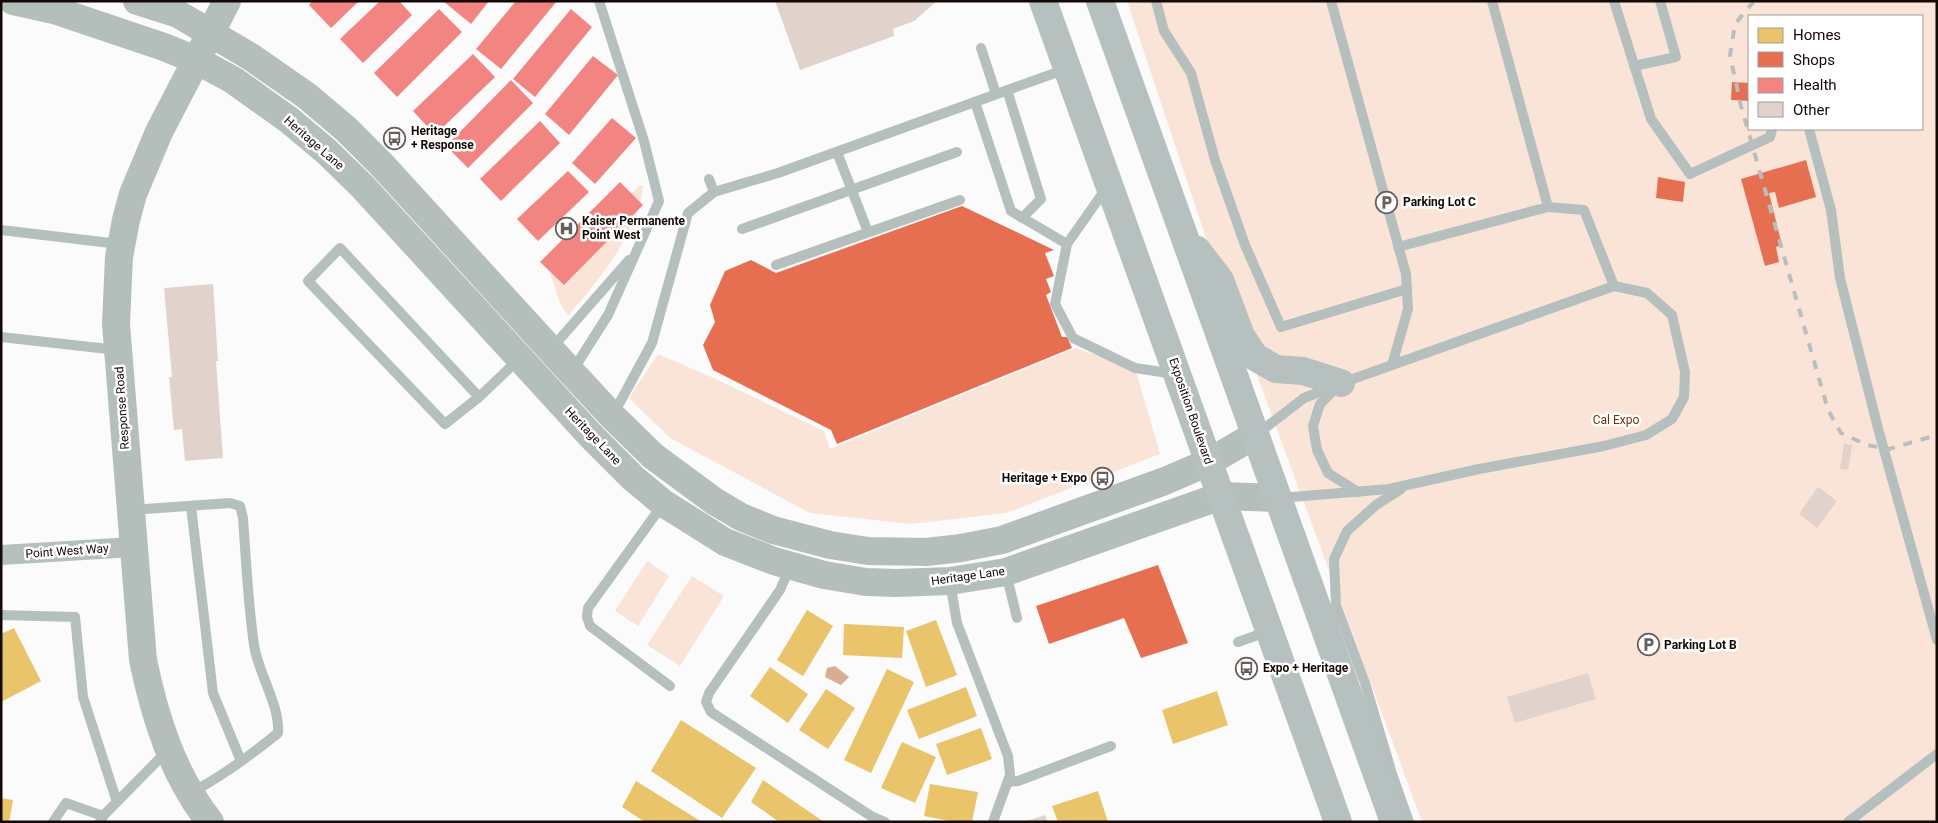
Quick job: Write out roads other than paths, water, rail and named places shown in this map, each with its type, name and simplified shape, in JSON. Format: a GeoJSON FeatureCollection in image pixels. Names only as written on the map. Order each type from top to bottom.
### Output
{"type":"FeatureCollection","features":[{"type":"Feature","properties":{"kind":"main road","name":"Heritage Lane"},"geometry":{"type":"LineString","coordinates":[[13,1],[54,10],[164,47],[196,60],[233,80],[289,120],[326,151],[362,186],[591,436],[634,478],[664,503],[724,542],[791,566],[824,575],[866,582],[950,581],[1006,572],[1222,496],[1278,498]]}},
{"type":"Feature","properties":{"kind":"main road"},"geometry":{"type":"LineString","coordinates":[[137,1],[178,14],[259,62],[307,96],[346,129],[382,165],[612,416],[653,456],[714,501],[740,517],[786,534],[830,545],[868,551],[926,552],[961,548],[1002,540],[1165,481],[1209,462],[1255,435]]}},
{"type":"Feature","properties":{"kind":"main road","name":"Response Road"},"geometry":{"type":"LineString","coordinates":[[210,822],[190,793],[169,750],[151,698],[143,660],[116,324],[116,284],[121,245],[133,194],[147,157],[227,1]]}},
{"type":"Feature","properties":{"kind":"main road","name":"Exposition Boulevard"},"geometry":{"type":"LineString","coordinates":[[1043,1],[1179,375],[1338,822]]}},
{"type":"Feature","properties":{"kind":"main road"},"geometry":{"type":"LineString","coordinates":[[1100,1],[1394,822]]}},
{"type":"Feature","properties":{"kind":"main road"},"geometry":{"type":"LineString","coordinates":[[1182,231],[1220,280],[1241,336],[1255,357],[1276,369],[1303,371],[1341,384]]}},
{"type":"Feature","properties":{"kind":"street","name":"Point West Way"},"geometry":{"type":"LineString","coordinates":[[1,555],[133,547]]}},
{"type":"Feature","properties":{"kind":"lane"},"geometry":{"type":"LineString","coordinates":[[572,371],[608,315],[659,200],[644,141],[599,1]]}},
{"type":"Feature","properties":{"kind":"lane"},"geometry":{"type":"LineString","coordinates":[[1156,1],[1164,31],[1190,73],[1215,160],[1245,245],[1281,327],[1407,289]]}},
{"type":"Feature","properties":{"kind":"lane"},"geometry":{"type":"LineString","coordinates":[[1331,1],[1406,274],[1408,308],[1392,365]]}},
{"type":"Feature","properties":{"kind":"lane"},"geometry":{"type":"LineString","coordinates":[[1492,1],[1548,207]]}},
{"type":"Feature","properties":{"kind":"lane"},"geometry":{"type":"LineString","coordinates":[[1614,1],[1651,119],[1690,174],[1770,137],[1772,130]]}},
{"type":"Feature","properties":{"kind":"lane"},"geometry":{"type":"LineString","coordinates":[[1634,66],[1676,57],[1660,1]]}},
{"type":"Feature","properties":{"kind":"lane"},"geometry":{"type":"LineString","coordinates":[[982,48],[996,94]]}},
{"type":"Feature","properties":{"kind":"lane"},"geometry":{"type":"LineString","coordinates":[[612,416],[652,342],[688,213],[714,192],[778,173],[1067,68]]}},
{"type":"Feature","properties":{"kind":"lane"},"geometry":{"type":"LineString","coordinates":[[1007,90],[1041,199],[1022,218]]}},
{"type":"Feature","properties":{"kind":"lane"},"geometry":{"type":"LineString","coordinates":[[975,102],[1011,211],[1067,244]]}},
{"type":"Feature","properties":{"kind":"lane"},"geometry":{"type":"LineString","coordinates":[[1809,130],[1831,210],[1840,278],[1879,432],[1937,640]]}},
{"type":"Feature","properties":{"kind":"lane"},"geometry":{"type":"LineString","coordinates":[[837,152],[868,232]]}},
{"type":"Feature","properties":{"kind":"lane"},"geometry":{"type":"LineString","coordinates":[[742,229],[957,152]]}},
{"type":"Feature","properties":{"kind":"lane"},"geometry":{"type":"LineString","coordinates":[[709,179],[714,192]]}},
{"type":"Feature","properties":{"kind":"lane"},"geometry":{"type":"LineString","coordinates":[[1109,184],[1067,244],[1055,304],[1074,338],[1135,368],[1179,375]]}},
{"type":"Feature","properties":{"kind":"lane"},"geometry":{"type":"LineString","coordinates":[[776,265],[960,200]]}},
{"type":"Feature","properties":{"kind":"lane"},"geometry":{"type":"LineString","coordinates":[[1398,247],[1548,207],[1584,210],[1614,286]]}},
{"type":"Feature","properties":{"kind":"lane"},"geometry":{"type":"LineString","coordinates":[[1,230],[121,245]]}},
{"type":"Feature","properties":{"kind":"lane"},"geometry":{"type":"LineString","coordinates":[[478,397],[340,248],[308,281],[445,424],[478,397],[520,359]]}},
{"type":"Feature","properties":{"kind":"lane"},"geometry":{"type":"LineString","coordinates":[[550,349],[636,252]]}},
{"type":"Feature","properties":{"kind":"lane"},"geometry":{"type":"LineString","coordinates":[[1255,435],[1304,398],[1614,286],[1647,293],[1672,315],[1685,372],[1684,397],[1672,419],[1646,435],[1604,446],[1389,489],[1278,498]]}},
{"type":"Feature","properties":{"kind":"lane"},"geometry":{"type":"LineString","coordinates":[[1,337],[118,350]]}},
{"type":"Feature","properties":{"kind":"lane"},"geometry":{"type":"LineString","coordinates":[[1341,384],[1320,404],[1313,426],[1317,450],[1328,473],[1358,492]]}},
{"type":"Feature","properties":{"kind":"lane"},"geometry":{"type":"LineString","coordinates":[[1408,485],[1376,504],[1348,531],[1334,558],[1336,605],[1365,683],[1393,777],[1409,822]]}},
{"type":"Feature","properties":{"kind":"lane"},"geometry":{"type":"LineString","coordinates":[[130,510],[230,503],[240,506],[243,518],[254,646],[279,720],[278,733],[241,761],[190,793]]}},
{"type":"Feature","properties":{"kind":"lane"},"geometry":{"type":"LineString","coordinates":[[664,503],[588,608],[586,617],[590,626],[670,686]]}},
{"type":"Feature","properties":{"kind":"lane"},"geometry":{"type":"LineString","coordinates":[[191,506],[213,693],[241,761]]}},
{"type":"Feature","properties":{"kind":"lane"},"geometry":{"type":"LineString","coordinates":[[791,566],[780,590],[709,693],[706,702],[711,712],[871,816],[885,822]]}},
{"type":"Feature","properties":{"kind":"lane"},"geometry":{"type":"LineString","coordinates":[[1006,572],[1017,618]]}},
{"type":"Feature","properties":{"kind":"lane"},"geometry":{"type":"LineString","coordinates":[[950,581],[957,622],[1008,756],[1010,775],[993,822]]}},
{"type":"Feature","properties":{"kind":"lane"},"geometry":{"type":"LineString","coordinates":[[1,615],[75,617],[83,697],[117,802]]}},
{"type":"Feature","properties":{"kind":"lane"},"geometry":{"type":"LineString","coordinates":[[1238,642],[1270,630]]}},
{"type":"Feature","properties":{"kind":"lane"},"geometry":{"type":"LineString","coordinates":[[1008,782],[1018,781],[1111,746]]}},
{"type":"Feature","properties":{"kind":"lane"},"geometry":{"type":"LineString","coordinates":[[53,822],[66,803],[102,819],[169,750]]}},
{"type":"Feature","properties":{"kind":"lane"},"geometry":{"type":"LineString","coordinates":[[1848,822],[1937,754]]}},
{"type":"Feature","properties":{"kind":"railway"},"geometry":{"type":"LineString","coordinates":[[1754,1],[1735,24],[1730,55],[1741,106],[1828,410],[1841,433],[1867,445],[1889,449],[1937,435]]}},
{"type":"Feature","properties":{"kind":"place","name":"Heritage + Response"},"geometry":{"type":"Point","coordinates":[395,138]}},
{"type":"Feature","properties":{"kind":"place","name":"Parking Lot C"},"geometry":{"type":"Point","coordinates":[1387,202]}},
{"type":"Feature","properties":{"kind":"place","name":"Kaiser Permanente Point West"},"geometry":{"type":"Point","coordinates":[566,228]}},
{"type":"Feature","properties":{"kind":"place","name":"Heritage + Expo"},"geometry":{"type":"Point","coordinates":[1103,478]}},
{"type":"Feature","properties":{"kind":"place","name":"Parking Lot B"},"geometry":{"type":"Point","coordinates":[1648,645]}},
{"type":"Feature","properties":{"kind":"place","name":"Expo + Heritage"},"geometry":{"type":"Point","coordinates":[1247,668]}},
{"type":"Feature","properties":{"kind":"park label","name":"Cal Expo"},"geometry":{"type":"Point","coordinates":[1616,420]}}]}
